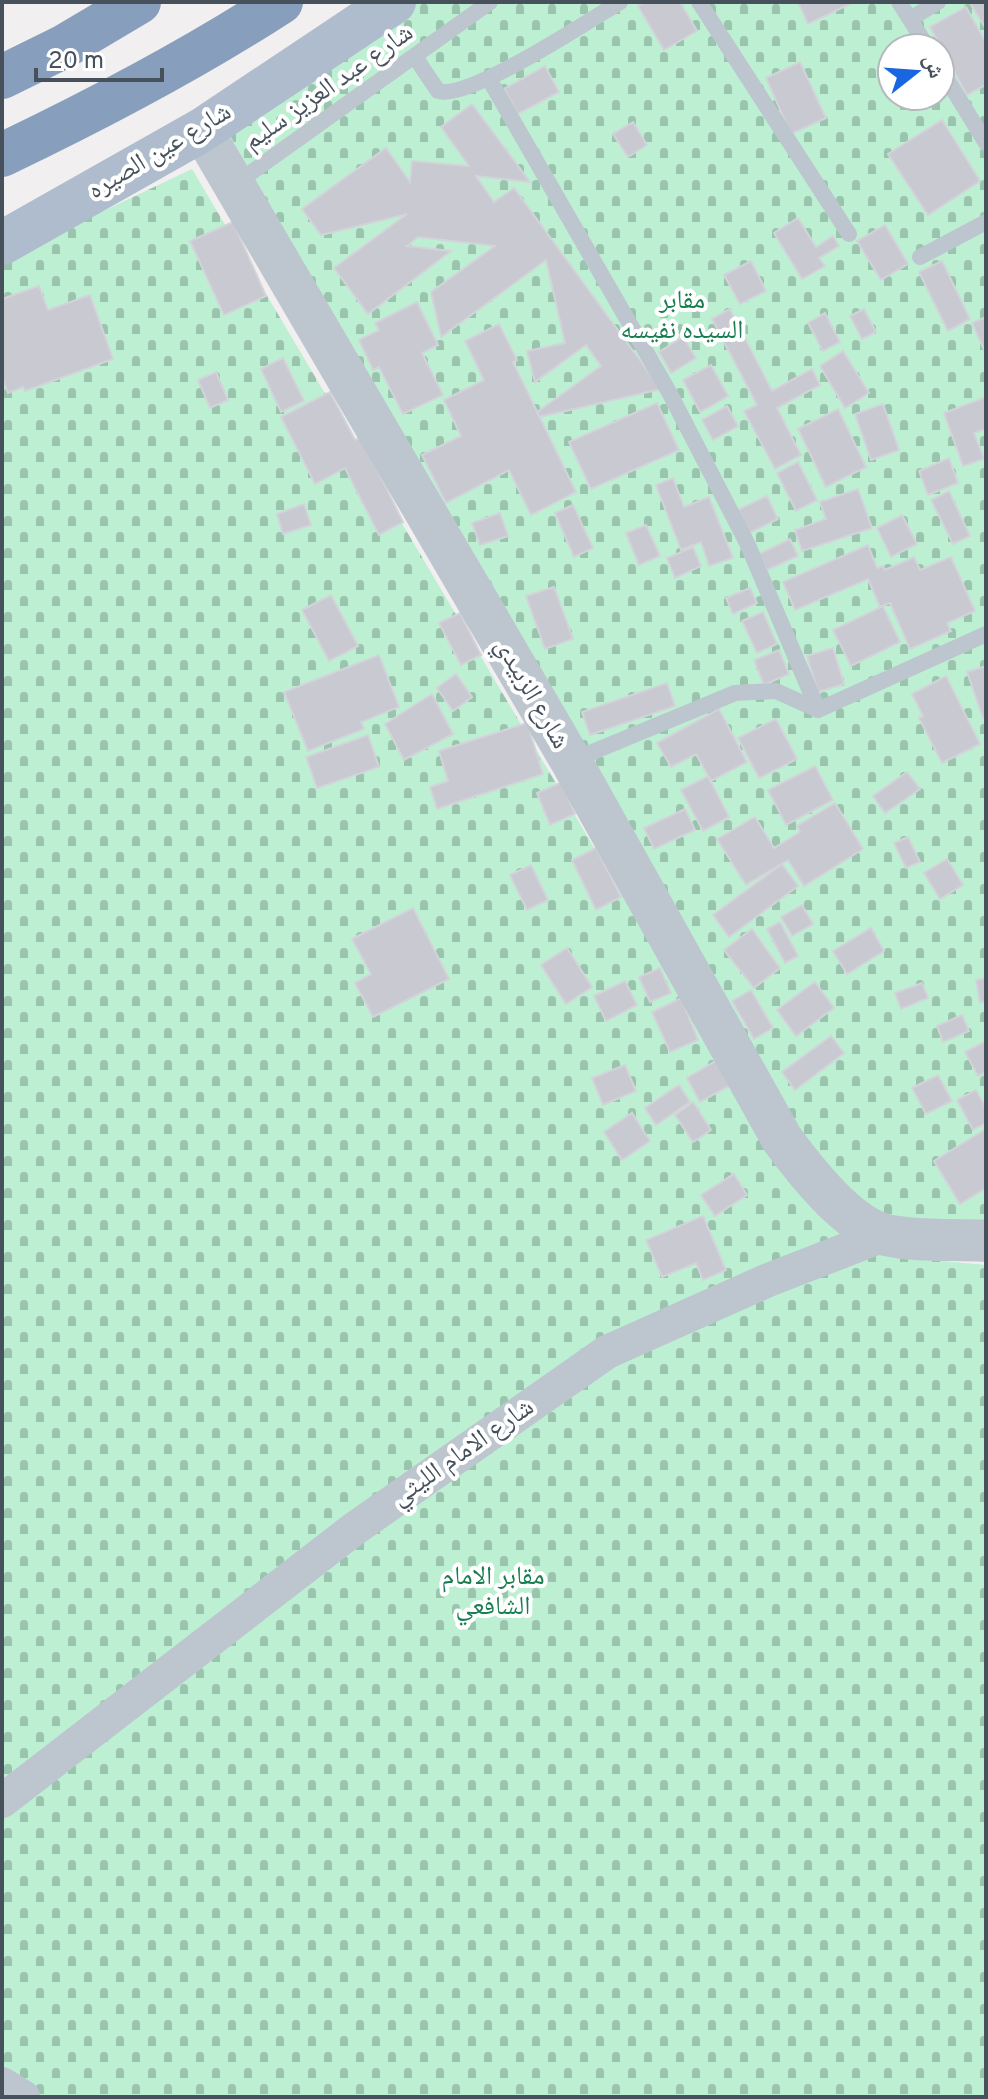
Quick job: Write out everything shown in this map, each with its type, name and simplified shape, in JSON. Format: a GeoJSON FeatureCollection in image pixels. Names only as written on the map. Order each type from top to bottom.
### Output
{"type":"FeatureCollection","features":[{"type":"Feature","properties":{"kind":"highway"},"geometry":{"type":"LineString","coordinates":[[2,77],[65,46],[139,2]]}},
{"type":"Feature","properties":{"kind":"highway"},"geometry":{"type":"LineString","coordinates":[[2,155],[149,82],[217,44],[281,2]]}},
{"type":"Feature","properties":{"kind":"main road","name":"شارع عين الصيره"},"geometry":{"type":"LineString","coordinates":[[2,243],[202,130],[394,2]]}},
{"type":"Feature","properties":{"kind":"street","name":"شارع الزبيدي"},"geometry":{"type":"LineString","coordinates":[[202,130],[571,761],[782,1139],[810,1177],[844,1210],[884,1235]]}},
{"type":"Feature","properties":{"kind":"street","name":"شارع الامام الليثي"},"geometry":{"type":"LineString","coordinates":[[2,1801],[354,1529],[607,1352],[766,1281],[884,1235],[986,1241]]}},
{"type":"Feature","properties":{"kind":"street"},"geometry":{"type":"LineString","coordinates":[[2,2084],[23,2097]]}},
{"type":"Feature","properties":{"kind":"lane","name":"شارع عبد العزيز سليم"},"geometry":{"type":"LineString","coordinates":[[234,185],[490,2]]}},
{"type":"Feature","properties":{"kind":"lane"},"geometry":{"type":"LineString","coordinates":[[415,57],[438,91],[447,94],[489,79],[620,2]]}},
{"type":"Feature","properties":{"kind":"lane"},"geometry":{"type":"LineString","coordinates":[[699,2],[849,234]]}},
{"type":"Feature","properties":{"kind":"lane"},"geometry":{"type":"LineString","coordinates":[[899,2],[918,32]]}},
{"type":"Feature","properties":{"kind":"lane"},"geometry":{"type":"LineString","coordinates":[[910,19],[938,2]]}},
{"type":"Feature","properties":{"kind":"lane"},"geometry":{"type":"LineString","coordinates":[[489,79],[669,392],[747,543],[818,710]]}},
{"type":"Feature","properties":{"kind":"lane"},"geometry":{"type":"LineString","coordinates":[[956,94],[986,143]]}},
{"type":"Feature","properties":{"kind":"lane"},"geometry":{"type":"LineString","coordinates":[[920,257],[986,222]]}},
{"type":"Feature","properties":{"kind":"lane"},"geometry":{"type":"LineString","coordinates":[[571,761],[735,693],[776,691],[818,710],[986,634]]}},
{"type":"Feature","properties":{"kind":"green space","name":"مقابر السيده نفيسه"},"geometry":{"type":"Polygon","coordinates":[[[415,2],[986,2],[986,1223],[876,1216],[822,1169],[748,1051],[228,132],[415,2]]]}},
{"type":"Feature","properties":{"kind":"green space","name":"مقابر الامام الشافعي"},"geometry":{"type":"Polygon","coordinates":[[[192,169],[794,1185],[900,1257],[986,1265],[986,2097],[2,2097],[2,259],[192,169]]]}},
{"type":"Feature","properties":{"kind":"building"},"geometry":{"type":"Polygon","coordinates":[[[645,2],[680,2],[697,31],[664,50],[638,6],[645,2]]]}},
{"type":"Feature","properties":{"kind":"building"},"geometry":{"type":"Polygon","coordinates":[[[798,2],[854,2],[808,24],[798,2]]]}},
{"type":"Feature","properties":{"kind":"building"},"geometry":{"type":"Polygon","coordinates":[[[986,2],[986,29],[970,3],[986,2]]]}},
{"type":"Feature","properties":{"kind":"building"},"geometry":{"type":"Polygon","coordinates":[[[966,7],[986,43],[986,85],[967,95],[956,75],[956,32],[933,32],[930,27],[966,7]]]}},
{"type":"Feature","properties":{"kind":"building"},"geometry":{"type":"Polygon","coordinates":[[[800,62],[826,118],[791,134],[766,78],[800,62]]]}},
{"type":"Feature","properties":{"kind":"building"},"geometry":{"type":"Polygon","coordinates":[[[545,66],[559,92],[518,114],[504,89],[545,66]]]}},
{"type":"Feature","properties":{"kind":"building"},"geometry":{"type":"Polygon","coordinates":[[[472,104],[530,182],[476,176],[494,202],[514,188],[661,389],[526,420],[601,366],[586,345],[535,382],[527,351],[565,343],[546,260],[441,337],[431,292],[495,246],[418,237],[407,246],[451,251],[368,314],[334,268],[407,214],[321,235],[302,209],[386,148],[410,182],[412,161],[469,166],[441,127],[472,104]]]}},
{"type":"Feature","properties":{"kind":"building"},"geometry":{"type":"Polygon","coordinates":[[[942,120],[980,181],[928,215],[888,154],[942,120]]]}},
{"type":"Feature","properties":{"kind":"building"},"geometry":{"type":"Polygon","coordinates":[[[633,122],[647,145],[628,157],[613,134],[633,122]]]}},
{"type":"Feature","properties":{"kind":"building"},"geometry":{"type":"Polygon","coordinates":[[[798,218],[816,247],[833,236],[839,246],[819,258],[825,266],[802,279],[774,233],[798,218]]]}},
{"type":"Feature","properties":{"kind":"building"},"geometry":{"type":"Polygon","coordinates":[[[233,222],[266,296],[224,315],[190,241],[233,222]]]}},
{"type":"Feature","properties":{"kind":"building"},"geometry":{"type":"Polygon","coordinates":[[[885,225],[908,264],[881,280],[857,241],[885,225]]]}},
{"type":"Feature","properties":{"kind":"building"},"geometry":{"type":"Polygon","coordinates":[[[751,261],[766,291],[740,304],[724,275],[751,261]]]}},
{"type":"Feature","properties":{"kind":"building"},"geometry":{"type":"Polygon","coordinates":[[[942,261],[970,319],[948,331],[919,272],[942,261]]]}},
{"type":"Feature","properties":{"kind":"building"},"geometry":{"type":"Polygon","coordinates":[[[39,286],[48,310],[90,295],[113,359],[25,391],[23,387],[8,393],[2,377],[2,299],[39,286]]]}},
{"type":"Feature","properties":{"kind":"building"},"geometry":{"type":"Polygon","coordinates":[[[417,302],[438,345],[422,353],[443,395],[403,414],[379,367],[373,370],[359,340],[379,330],[375,323],[417,302]]]}},
{"type":"Feature","properties":{"kind":"building"},"geometry":{"type":"Polygon","coordinates":[[[730,309],[772,391],[812,369],[820,385],[777,408],[801,455],[775,469],[744,411],[757,405],[712,319],[730,309]]]}},
{"type":"Feature","properties":{"kind":"building"},"geometry":{"type":"Polygon","coordinates":[[[864,309],[876,332],[862,339],[850,316],[864,309]]]}},
{"type":"Feature","properties":{"kind":"building"},"geometry":{"type":"Polygon","coordinates":[[[825,313],[840,342],[823,351],[808,323],[825,313]]]}},
{"type":"Feature","properties":{"kind":"building"},"geometry":{"type":"Polygon","coordinates":[[[986,317],[986,354],[972,323],[986,317]]]}},
{"type":"Feature","properties":{"kind":"building"},"geometry":{"type":"Polygon","coordinates":[[[499,324],[517,360],[513,362],[576,492],[531,515],[509,470],[446,503],[422,455],[461,436],[444,400],[484,380],[465,341],[499,324]]]}},
{"type":"Feature","properties":{"kind":"building"},"geometry":{"type":"Polygon","coordinates":[[[683,337],[696,358],[671,373],[659,352],[683,337]]]}},
{"type":"Feature","properties":{"kind":"building"},"geometry":{"type":"Polygon","coordinates":[[[843,351],[869,393],[845,408],[820,366],[843,351]]]}},
{"type":"Feature","properties":{"kind":"building"},"geometry":{"type":"Polygon","coordinates":[[[283,358],[304,401],[281,412],[261,369],[283,358]]]}},
{"type":"Feature","properties":{"kind":"building"},"geometry":{"type":"Polygon","coordinates":[[[711,365],[728,396],[700,412],[683,380],[711,365]]]}},
{"type":"Feature","properties":{"kind":"building"},"geometry":{"type":"Polygon","coordinates":[[[216,372],[228,400],[210,408],[198,380],[216,372]]]}},
{"type":"Feature","properties":{"kind":"building"},"geometry":{"type":"Polygon","coordinates":[[[330,392],[355,440],[361,437],[403,522],[379,535],[345,468],[315,484],[281,417],[330,392]]]}},
{"type":"Feature","properties":{"kind":"building"},"geometry":{"type":"Polygon","coordinates":[[[986,397],[986,429],[974,433],[984,459],[963,466],[944,413],[986,397]]]}},
{"type":"Feature","properties":{"kind":"building"},"geometry":{"type":"Polygon","coordinates":[[[657,403],[679,450],[591,489],[569,442],[657,403]]]}},
{"type":"Feature","properties":{"kind":"building"},"geometry":{"type":"Polygon","coordinates":[[[883,404],[899,450],[871,460],[855,414],[883,404]]]}},
{"type":"Feature","properties":{"kind":"building"},"geometry":{"type":"Polygon","coordinates":[[[727,406],[738,426],[713,440],[702,420],[727,406]]]}},
{"type":"Feature","properties":{"kind":"building"},"geometry":{"type":"Polygon","coordinates":[[[838,409],[866,467],[826,487],[798,429],[838,409]]]}},
{"type":"Feature","properties":{"kind":"building"},"geometry":{"type":"Polygon","coordinates":[[[949,458],[958,483],[928,495],[919,471],[949,458]]]}},
{"type":"Feature","properties":{"kind":"building"},"geometry":{"type":"Polygon","coordinates":[[[798,462],[817,500],[796,511],[777,473],[798,462]]]}},
{"type":"Feature","properties":{"kind":"building"},"geometry":{"type":"Polygon","coordinates":[[[673,478],[684,507],[709,497],[733,558],[709,566],[701,542],[681,550],[656,485],[673,478]]]}},
{"type":"Feature","properties":{"kind":"building"},"geometry":{"type":"Polygon","coordinates":[[[858,489],[872,528],[802,551],[795,530],[826,519],[820,502],[858,489]]]}},
{"type":"Feature","properties":{"kind":"building"},"geometry":{"type":"Polygon","coordinates":[[[949,491],[970,536],[953,544],[931,500],[949,491]]]}},
{"type":"Feature","properties":{"kind":"building"},"geometry":{"type":"Polygon","coordinates":[[[767,496],[778,519],[749,533],[738,510],[767,496]]]}},
{"type":"Feature","properties":{"kind":"building"},"geometry":{"type":"Polygon","coordinates":[[[304,504],[311,525],[283,534],[277,514],[304,504]]]}},
{"type":"Feature","properties":{"kind":"building"},"geometry":{"type":"Polygon","coordinates":[[[573,505],[593,548],[574,557],[555,513],[573,505]]]}},
{"type":"Feature","properties":{"kind":"building"},"geometry":{"type":"Polygon","coordinates":[[[500,513],[508,536],[480,545],[472,523],[500,513]]]}},
{"type":"Feature","properties":{"kind":"building"},"geometry":{"type":"Polygon","coordinates":[[[902,515],[917,544],[891,557],[877,528],[902,515]]]}},
{"type":"Feature","properties":{"kind":"building"},"geometry":{"type":"Polygon","coordinates":[[[646,525],[660,556],[639,565],[626,533],[646,525]]]}},
{"type":"Feature","properties":{"kind":"building"},"geometry":{"type":"Polygon","coordinates":[[[790,539],[798,556],[767,570],[759,554],[790,539]]]}},
{"type":"Feature","properties":{"kind":"building"},"geometry":{"type":"Polygon","coordinates":[[[868,545],[877,568],[883,566],[885,570],[914,557],[920,570],[951,557],[975,611],[947,623],[951,631],[910,649],[890,603],[880,607],[868,579],[795,610],[783,582],[868,545]]]}},
{"type":"Feature","properties":{"kind":"building"},"geometry":{"type":"Polygon","coordinates":[[[693,547],[701,566],[675,578],[667,558],[693,547]]]}},
{"type":"Feature","properties":{"kind":"building"},"geometry":{"type":"Polygon","coordinates":[[[554,587],[573,639],[545,649],[526,596],[554,587]]]}},
{"type":"Feature","properties":{"kind":"building"},"geometry":{"type":"Polygon","coordinates":[[[750,588],[757,603],[733,614],[726,598],[750,588]]]}},
{"type":"Feature","properties":{"kind":"building"},"geometry":{"type":"Polygon","coordinates":[[[331,595],[358,646],[329,661],[302,610],[331,595]]]}},
{"type":"Feature","properties":{"kind":"building"},"geometry":{"type":"Polygon","coordinates":[[[883,606],[900,642],[851,666],[833,630],[883,606]]]}},
{"type":"Feature","properties":{"kind":"building"},"geometry":{"type":"Polygon","coordinates":[[[763,612],[777,644],[757,653],[742,621],[763,612]]]}},
{"type":"Feature","properties":{"kind":"building"},"geometry":{"type":"Polygon","coordinates":[[[460,613],[481,655],[461,665],[439,623],[460,613]]]}},
{"type":"Feature","properties":{"kind":"building"},"geometry":{"type":"Polygon","coordinates":[[[833,648],[844,684],[818,692],[807,656],[833,648]]]}},
{"type":"Feature","properties":{"kind":"building"},"geometry":{"type":"Polygon","coordinates":[[[779,650],[789,674],[764,685],[754,660],[779,650]]]}},
{"type":"Feature","properties":{"kind":"building"},"geometry":{"type":"Polygon","coordinates":[[[379,655],[399,707],[361,722],[364,729],[308,751],[284,692],[379,655]]]}},
{"type":"Feature","properties":{"kind":"building"},"geometry":{"type":"Polygon","coordinates":[[[986,666],[986,717],[983,718],[967,672],[986,666]]]}},
{"type":"Feature","properties":{"kind":"building"},"geometry":{"type":"Polygon","coordinates":[[[456,674],[472,697],[453,711],[437,688],[456,674]]]}},
{"type":"Feature","properties":{"kind":"building"},"geometry":{"type":"Polygon","coordinates":[[[946,676],[980,744],[942,763],[919,718],[923,716],[912,694],[946,676]]]}},
{"type":"Feature","properties":{"kind":"building"},"geometry":{"type":"Polygon","coordinates":[[[667,683],[675,706],[590,735],[582,712],[667,683]]]}},
{"type":"Feature","properties":{"kind":"building"},"geometry":{"type":"Polygon","coordinates":[[[432,694],[453,734],[404,760],[385,724],[432,694]]]}},
{"type":"Feature","properties":{"kind":"building"},"geometry":{"type":"Polygon","coordinates":[[[719,709],[747,762],[711,781],[696,754],[671,767],[657,743],[719,709]]]}},
{"type":"Feature","properties":{"kind":"building"},"geometry":{"type":"Polygon","coordinates":[[[776,719],[797,759],[759,778],[738,738],[776,719]]]}},
{"type":"Feature","properties":{"kind":"building"},"geometry":{"type":"Polygon","coordinates":[[[527,723],[543,774],[437,809],[430,787],[448,781],[439,751],[527,723]]]}},
{"type":"Feature","properties":{"kind":"building"},"geometry":{"type":"Polygon","coordinates":[[[368,735],[379,767],[317,788],[306,757],[368,735]]]}},
{"type":"Feature","properties":{"kind":"building"},"geometry":{"type":"Polygon","coordinates":[[[815,766],[833,800],[786,825],[768,790],[815,766]]]}},
{"type":"Feature","properties":{"kind":"building"},"geometry":{"type":"Polygon","coordinates":[[[907,772],[920,789],[885,813],[873,796],[907,772]]]}},
{"type":"Feature","properties":{"kind":"building"},"geometry":{"type":"Polygon","coordinates":[[[708,776],[729,817],[703,831],[681,790],[708,776]]]}},
{"type":"Feature","properties":{"kind":"building"},"geometry":{"type":"Polygon","coordinates":[[[562,782],[575,814],[550,825],[537,793],[562,782]]]}},
{"type":"Feature","properties":{"kind":"building"},"geometry":{"type":"Polygon","coordinates":[[[835,803],[863,849],[804,886],[788,860],[746,885],[717,839],[755,817],[774,848],[800,832],[797,826],[835,803]]]}},
{"type":"Feature","properties":{"kind":"building"},"geometry":{"type":"Polygon","coordinates":[[[685,809],[695,830],[654,849],[644,828],[685,809]]]}},
{"type":"Feature","properties":{"kind":"building"},"geometry":{"type":"Polygon","coordinates":[[[908,837],[920,862],[906,868],[894,843],[908,837]]]}},
{"type":"Feature","properties":{"kind":"building"},"geometry":{"type":"Polygon","coordinates":[[[596,848],[621,897],[596,910],[572,860],[596,848]]]}},
{"type":"Feature","properties":{"kind":"building"},"geometry":{"type":"Polygon","coordinates":[[[947,859],[963,885],[940,899],[924,873],[947,859]]]}},
{"type":"Feature","properties":{"kind":"building"},"geometry":{"type":"Polygon","coordinates":[[[782,864],[798,886],[729,937],[713,915],[782,864]]]}},
{"type":"Feature","properties":{"kind":"building"},"geometry":{"type":"Polygon","coordinates":[[[531,865],[548,900],[527,910],[510,875],[531,865]]]}},
{"type":"Feature","properties":{"kind":"building"},"geometry":{"type":"Polygon","coordinates":[[[802,905],[813,924],[792,936],[781,917],[802,905]]]}},
{"type":"Feature","properties":{"kind":"building"},"geometry":{"type":"Polygon","coordinates":[[[413,908],[449,979],[373,1017],[355,983],[371,974],[352,939],[413,908]]]}},
{"type":"Feature","properties":{"kind":"building"},"geometry":{"type":"Polygon","coordinates":[[[780,922],[798,956],[785,963],[767,929],[780,922]]]}},
{"type":"Feature","properties":{"kind":"building"},"geometry":{"type":"Polygon","coordinates":[[[871,928],[884,951],[847,974],[833,951],[871,928]]]}},
{"type":"Feature","properties":{"kind":"building"},"geometry":{"type":"Polygon","coordinates":[[[752,929],[780,968],[754,988],[724,950],[752,929]]]}},
{"type":"Feature","properties":{"kind":"building"},"geometry":{"type":"Polygon","coordinates":[[[567,948],[592,987],[566,1004],[541,965],[567,948]]]}},
{"type":"Feature","properties":{"kind":"building"},"geometry":{"type":"Polygon","coordinates":[[[660,968],[671,993],[650,1002],[639,977],[660,968]]]}},
{"type":"Feature","properties":{"kind":"building"},"geometry":{"type":"Polygon","coordinates":[[[986,978],[986,1001],[980,1003],[976,980],[986,978]]]}},
{"type":"Feature","properties":{"kind":"building"},"geometry":{"type":"Polygon","coordinates":[[[625,981],[637,1005],[606,1021],[594,996],[625,981]]]}},
{"type":"Feature","properties":{"kind":"building"},"geometry":{"type":"Polygon","coordinates":[[[815,982],[834,1008],[796,1036],[777,1010],[815,982]]]}},
{"type":"Feature","properties":{"kind":"building"},"geometry":{"type":"Polygon","coordinates":[[[922,983],[928,998],[901,1009],[895,993],[922,983]]]}},
{"type":"Feature","properties":{"kind":"building"},"geometry":{"type":"Polygon","coordinates":[[[751,990],[773,1028],[754,1039],[732,1001],[751,990]]]}},
{"type":"Feature","properties":{"kind":"building"},"geometry":{"type":"Polygon","coordinates":[[[681,998],[698,1040],[670,1052],[652,1012],[681,998]]]}},
{"type":"Feature","properties":{"kind":"building"},"geometry":{"type":"Polygon","coordinates":[[[962,1015],[969,1031],[943,1042],[937,1026],[962,1015]]]}},
{"type":"Feature","properties":{"kind":"building"},"geometry":{"type":"Polygon","coordinates":[[[831,1036],[844,1053],[795,1090],[782,1072],[831,1036]]]}},
{"type":"Feature","properties":{"kind":"building"},"geometry":{"type":"Polygon","coordinates":[[[986,1041],[986,1072],[978,1076],[965,1052],[986,1041]]]}},
{"type":"Feature","properties":{"kind":"building"},"geometry":{"type":"Polygon","coordinates":[[[719,1059],[733,1084],[700,1102],[687,1078],[719,1059]]]}},
{"type":"Feature","properties":{"kind":"building"},"geometry":{"type":"Polygon","coordinates":[[[625,1065],[636,1091],[603,1105],[592,1078],[625,1065]]]}},
{"type":"Feature","properties":{"kind":"building"},"geometry":{"type":"Polygon","coordinates":[[[938,1075],[952,1101],[926,1114],[912,1088],[938,1075]]]}},
{"type":"Feature","properties":{"kind":"building"},"geometry":{"type":"Polygon","coordinates":[[[679,1085],[690,1102],[656,1125],[645,1108],[679,1085]]]}},
{"type":"Feature","properties":{"kind":"building"},"geometry":{"type":"Polygon","coordinates":[[[976,1090],[986,1108],[986,1123],[973,1130],[957,1100],[976,1090]]]}},
{"type":"Feature","properties":{"kind":"building"},"geometry":{"type":"Polygon","coordinates":[[[693,1102],[711,1130],[693,1142],[675,1115],[693,1102]]]}},
{"type":"Feature","properties":{"kind":"building"},"geometry":{"type":"Polygon","coordinates":[[[632,1113],[650,1141],[622,1160],[604,1132],[632,1113]]]}},
{"type":"Feature","properties":{"kind":"building"},"geometry":{"type":"Polygon","coordinates":[[[986,1129],[986,1188],[960,1204],[934,1161],[986,1129]]]}},
{"type":"Feature","properties":{"kind":"building"},"geometry":{"type":"Polygon","coordinates":[[[734,1174],[747,1195],[715,1216],[701,1195],[734,1174]]]}},
{"type":"Feature","properties":{"kind":"building"},"geometry":{"type":"Polygon","coordinates":[[[703,1216],[726,1270],[703,1280],[696,1263],[662,1277],[646,1240],[703,1216]]]}}]}
